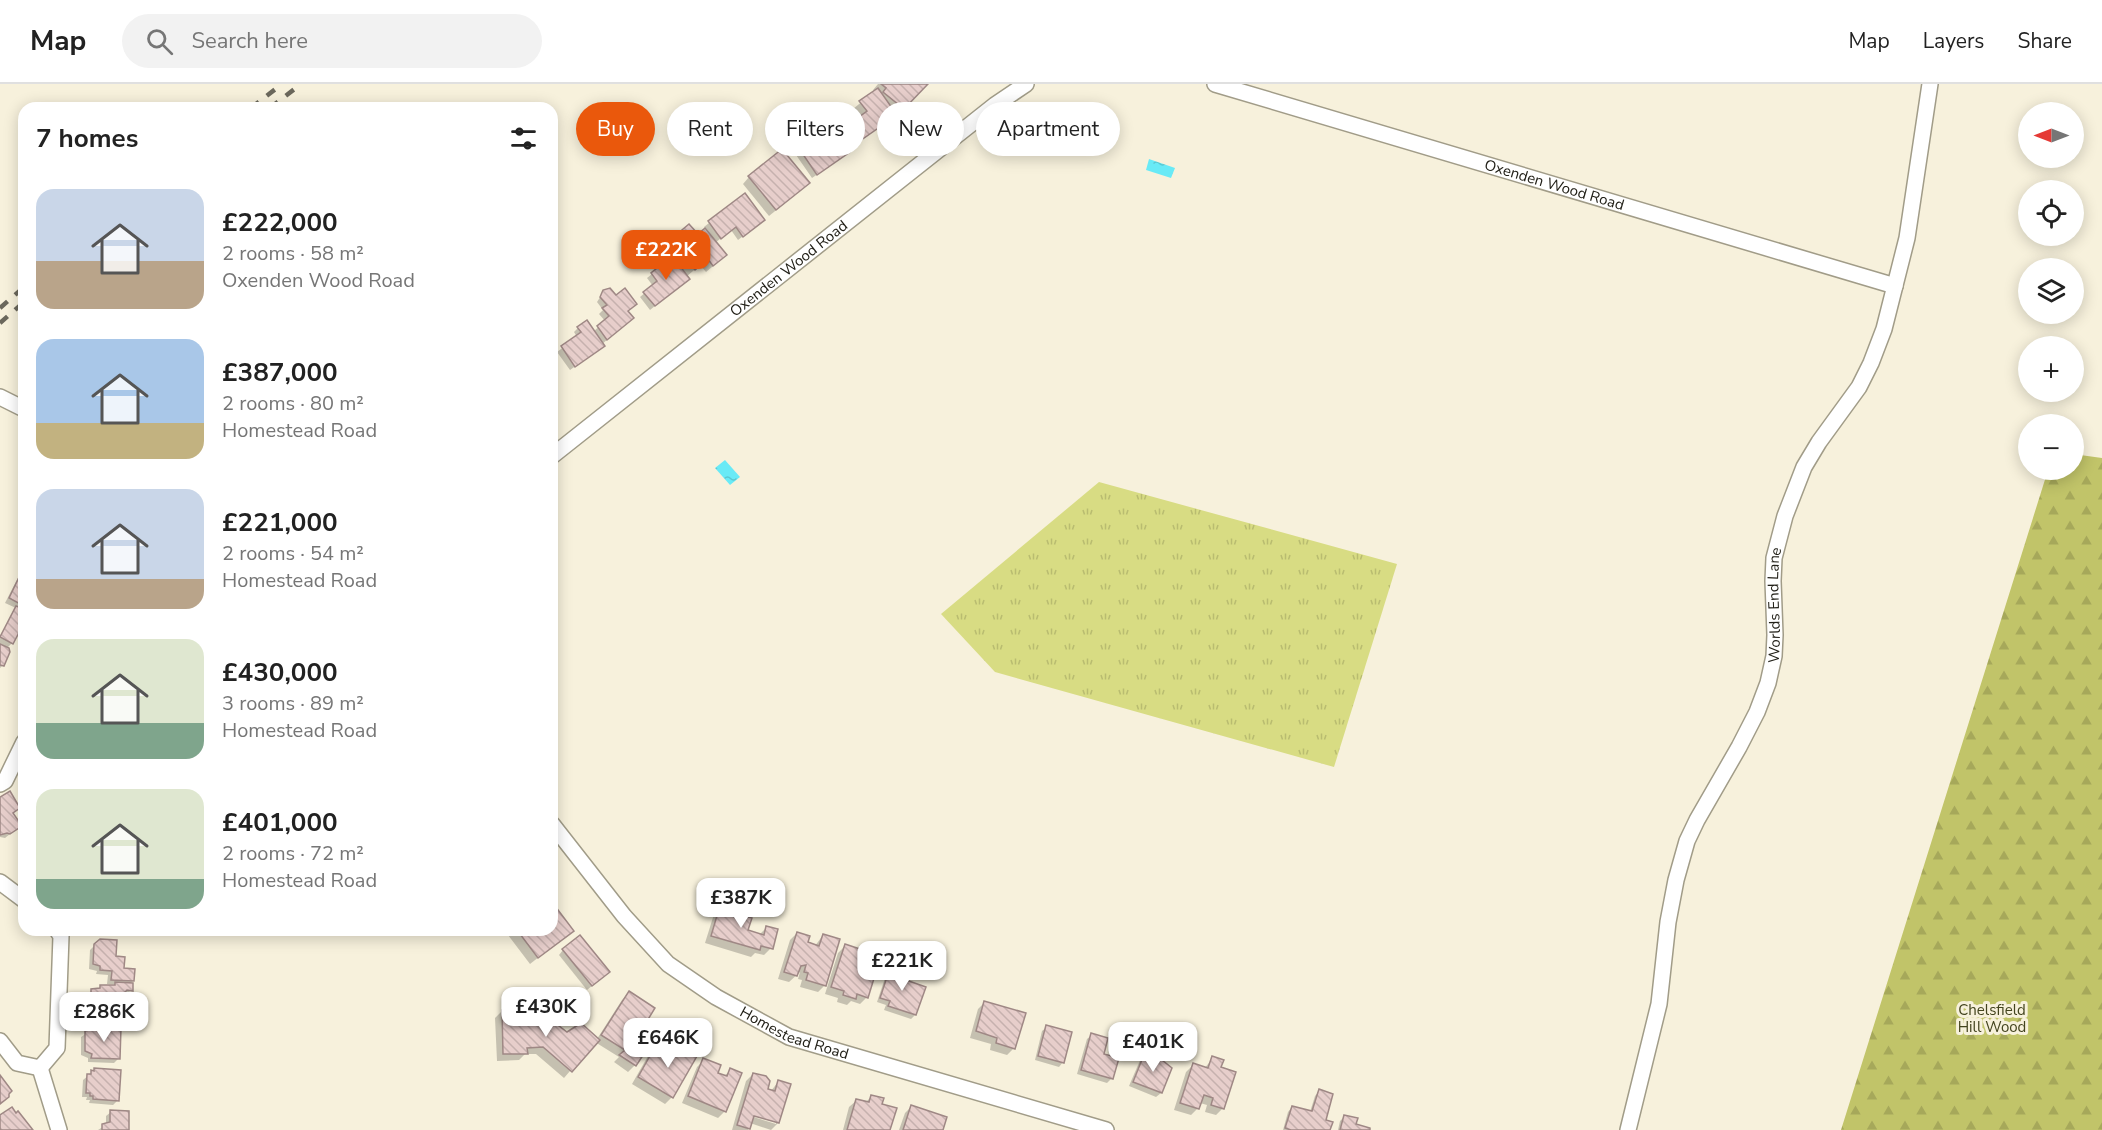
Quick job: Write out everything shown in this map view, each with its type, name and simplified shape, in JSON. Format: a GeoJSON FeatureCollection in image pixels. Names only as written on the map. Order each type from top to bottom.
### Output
{"type":"FeatureCollection","features":[{"type":"Feature","properties":{"kind":"street","name":"Oxenden Wood Road"},"geometry":{"type":"LineString","coordinates":[[558,451],[995,105],[1026,84]]}},
{"type":"Feature","properties":{"kind":"street","name":"Oxenden Wood Road"},"geometry":{"type":"LineString","coordinates":[[1215,84],[1895,286]]}},
{"type":"Feature","properties":{"kind":"street","name":"Worlds End Lane"},"geometry":{"type":"LineString","coordinates":[[1628,1130],[1659,1004],[1668,922],[1676,880],[1687,841],[1757,712],[1768,683],[1774,656],[1774,558],[1785,516],[1804,467],[1819,442],[1859,387],[1872,363],[1884,329],[1907,238],[1930,84]]}},
{"type":"Feature","properties":{"kind":"street"},"geometry":{"type":"LineString","coordinates":[[0,397],[18,406]]}},
{"type":"Feature","properties":{"kind":"street"},"geometry":{"type":"LineString","coordinates":[[0,784],[5,781],[18,754]]}},
{"type":"Feature","properties":{"kind":"street","name":"Homestead Road"},"geometry":{"type":"LineString","coordinates":[[558,832],[624,916],[668,964],[716,997],[789,1037],[1106,1130]]}},
{"type":"Feature","properties":{"kind":"street"},"geometry":{"type":"LineString","coordinates":[[0,882],[18,896]]}},
{"type":"Feature","properties":{"kind":"street"},"geometry":{"type":"LineString","coordinates":[[40,1068],[57,1048],[61,936]]}},
{"type":"Feature","properties":{"kind":"street"},"geometry":{"type":"LineString","coordinates":[[0,1041],[17,1063],[40,1068]]}},
{"type":"Feature","properties":{"kind":"street"},"geometry":{"type":"LineString","coordinates":[[40,1068],[59,1130]]}},
{"type":"Feature","properties":{"kind":"green space","name":"Chelsfield Hill Wood"},"geometry":{"type":"Polygon","coordinates":[[[2084,456],[2102,458],[2102,1130],[1841,1130],[2045,480],[2084,480],[2084,456]]]}},
{"type":"Feature","properties":{"kind":"green space"},"geometry":{"type":"Polygon","coordinates":[[[1099,482],[1397,564],[1334,767],[995,672],[941,614],[1099,482]]]}},
{"type":"Feature","properties":{"kind":"water"},"geometry":{"type":"Polygon","coordinates":[[[1149,159],[1175,168],[1171,178],[1146,170],[1149,159]]]}},
{"type":"Feature","properties":{"kind":"water"},"geometry":{"type":"Polygon","coordinates":[[[725,460],[740,477],[730,485],[715,468],[725,460]]]}},
{"type":"Feature","properties":{"kind":"building"},"geometry":{"type":"Polygon","coordinates":[[[881,84],[928,84],[911,102],[895,102],[883,92],[886,88],[881,84]]]}},
{"type":"Feature","properties":{"kind":"building"},"geometry":{"type":"Polygon","coordinates":[[[878,88],[888,102],[877,102],[877,129],[865,137],[865,112],[867,111],[865,102],[859,101],[878,88]]]}},
{"type":"Feature","properties":{"kind":"building"},"geometry":{"type":"Polygon","coordinates":[[[773,156],[788,156],[810,183],[776,210],[748,176],[773,156]]]}},
{"type":"Feature","properties":{"kind":"building"},"geometry":{"type":"Polygon","coordinates":[[[804,156],[844,156],[817,175],[804,156]]]}},
{"type":"Feature","properties":{"kind":"building"},"geometry":{"type":"Polygon","coordinates":[[[745,193],[765,220],[743,237],[736,227],[721,239],[708,221],[745,193]]]}},
{"type":"Feature","properties":{"kind":"building"},"geometry":{"type":"Polygon","coordinates":[[[689,224],[698,234],[705,228],[727,255],[713,266],[708,259],[695,270],[670,240],[689,224]]]}},
{"type":"Feature","properties":{"kind":"building"},"geometry":{"type":"Polygon","coordinates":[[[672,256],[690,279],[655,306],[643,292],[657,281],[651,273],[672,256]]]}},
{"type":"Feature","properties":{"kind":"building"},"geometry":{"type":"Polygon","coordinates":[[[610,288],[616,295],[625,288],[637,304],[628,311],[634,318],[607,340],[597,326],[609,316],[602,308],[607,305],[600,297],[603,290],[610,288]]]}},
{"type":"Feature","properties":{"kind":"building"},"geometry":{"type":"Polygon","coordinates":[[[587,320],[605,346],[575,367],[561,346],[581,332],[577,327],[587,320]]]}},
{"type":"Feature","properties":{"kind":"building"},"geometry":{"type":"Polygon","coordinates":[[[18,579],[18,603],[9,598],[18,579]]]}},
{"type":"Feature","properties":{"kind":"building"},"geometry":{"type":"Polygon","coordinates":[[[16,606],[18,607],[18,634],[13,644],[0,637],[16,606]]]}},
{"type":"Feature","properties":{"kind":"building"},"geometry":{"type":"Polygon","coordinates":[[[0,644],[9,648],[10,652],[4,666],[0,665],[0,644]]]}},
{"type":"Feature","properties":{"kind":"building"},"geometry":{"type":"Polygon","coordinates":[[[10,791],[18,805],[18,809],[13,813],[18,820],[18,829],[10,834],[0,835],[0,797],[10,791]]]}},
{"type":"Feature","properties":{"kind":"building"},"geometry":{"type":"Polygon","coordinates":[[[721,902],[743,908],[741,915],[752,918],[748,930],[764,935],[766,926],[778,929],[773,949],[761,946],[760,950],[711,936],[721,902]]]}},
{"type":"Feature","properties":{"kind":"building"},"geometry":{"type":"Polygon","coordinates":[[[558,910],[574,931],[538,958],[522,936],[558,936],[558,910]]]}},
{"type":"Feature","properties":{"kind":"building"},"geometry":{"type":"Polygon","coordinates":[[[797,932],[810,936],[808,942],[819,946],[823,934],[840,939],[826,986],[806,980],[808,973],[804,972],[806,965],[801,966],[797,976],[784,972],[797,932]]]}},
{"type":"Feature","properties":{"kind":"building"},"geometry":{"type":"Polygon","coordinates":[[[580,935],[610,972],[592,986],[562,949],[580,935]]]}},
{"type":"Feature","properties":{"kind":"building"},"geometry":{"type":"Polygon","coordinates":[[[100,939],[117,940],[116,956],[125,957],[124,968],[135,969],[134,981],[111,980],[112,971],[100,970],[100,966],[93,964],[94,944],[100,939]]]}},
{"type":"Feature","properties":{"kind":"building"},"geometry":{"type":"Polygon","coordinates":[[[845,944],[872,953],[870,959],[879,962],[868,998],[857,994],[856,999],[843,995],[844,991],[831,987],[845,944]]]}},
{"type":"Feature","properties":{"kind":"building"},"geometry":{"type":"Polygon","coordinates":[[[891,965],[906,970],[903,979],[926,987],[916,1015],[888,1006],[890,1001],[880,998],[891,965]]]}},
{"type":"Feature","properties":{"kind":"building"},"geometry":{"type":"Polygon","coordinates":[[[115,982],[133,983],[133,991],[127,990],[124,993],[123,1015],[98,1014],[98,1011],[91,1008],[91,989],[100,988],[100,985],[115,985],[115,982]]]}},
{"type":"Feature","properties":{"kind":"building"},"geometry":{"type":"Polygon","coordinates":[[[629,991],[655,1008],[644,1026],[657,1034],[636,1066],[619,1055],[625,1050],[601,1035],[629,991]]]}},
{"type":"Feature","properties":{"kind":"building"},"geometry":{"type":"Polygon","coordinates":[[[984,1001],[1026,1013],[1015,1049],[996,1043],[997,1038],[976,1031],[984,1001]]]}},
{"type":"Feature","properties":{"kind":"building"},"geometry":{"type":"Polygon","coordinates":[[[527,1009],[527,1020],[550,1019],[567,1032],[581,1023],[600,1040],[572,1072],[543,1047],[527,1048],[528,1054],[503,1054],[502,1010],[527,1009]]]}},
{"type":"Feature","properties":{"kind":"building"},"geometry":{"type":"Polygon","coordinates":[[[1046,1025],[1072,1032],[1064,1063],[1038,1056],[1046,1025]]]}},
{"type":"Feature","properties":{"kind":"building"},"geometry":{"type":"Polygon","coordinates":[[[94,1027],[121,1028],[120,1059],[91,1058],[92,1054],[85,1051],[85,1031],[94,1029],[94,1027]]]}},
{"type":"Feature","properties":{"kind":"building"},"geometry":{"type":"Polygon","coordinates":[[[1091,1033],[1108,1038],[1104,1054],[1119,1058],[1113,1079],[1081,1070],[1091,1033]]]}},
{"type":"Feature","properties":{"kind":"building"},"geometry":{"type":"Polygon","coordinates":[[[678,1045],[697,1056],[673,1098],[638,1077],[655,1047],[667,1054],[667,1051],[674,1052],[678,1045]]]}},
{"type":"Feature","properties":{"kind":"building"},"geometry":{"type":"Polygon","coordinates":[[[1145,1052],[1158,1057],[1172,1068],[1162,1093],[1133,1082],[1145,1052]]]}},
{"type":"Feature","properties":{"kind":"building"},"geometry":{"type":"Polygon","coordinates":[[[1212,1056],[1224,1060],[1221,1067],[1236,1072],[1224,1109],[1211,1105],[1213,1098],[1204,1095],[1199,1109],[1180,1103],[1193,1063],[1208,1068],[1212,1056]]]}},
{"type":"Feature","properties":{"kind":"building"},"geometry":{"type":"Polygon","coordinates":[[[703,1058],[721,1065],[718,1073],[727,1076],[730,1068],[742,1073],[726,1112],[688,1096],[703,1058]]]}},
{"type":"Feature","properties":{"kind":"building"},"geometry":{"type":"Polygon","coordinates":[[[94,1068],[121,1070],[119,1101],[93,1099],[90,1093],[86,1093],[87,1074],[91,1074],[94,1068]]]}},
{"type":"Feature","properties":{"kind":"building"},"geometry":{"type":"Polygon","coordinates":[[[753,1073],[766,1076],[770,1081],[768,1089],[775,1091],[778,1080],[791,1084],[779,1123],[754,1116],[750,1129],[737,1125],[753,1073]]]}},
{"type":"Feature","properties":{"kind":"building"},"geometry":{"type":"Polygon","coordinates":[[[0,1075],[12,1091],[9,1097],[0,1104],[0,1075]]]}},
{"type":"Feature","properties":{"kind":"building"},"geometry":{"type":"Polygon","coordinates":[[[1319,1089],[1333,1094],[1326,1120],[1333,1122],[1330,1130],[1285,1128],[1292,1106],[1312,1111],[1319,1089]]]}},
{"type":"Feature","properties":{"kind":"building"},"geometry":{"type":"Polygon","coordinates":[[[871,1095],[884,1098],[882,1104],[897,1108],[890,1130],[847,1130],[856,1099],[869,1102],[871,1095]]]}},
{"type":"Feature","properties":{"kind":"building"},"geometry":{"type":"Polygon","coordinates":[[[911,1105],[947,1117],[943,1130],[903,1130],[911,1105]]]}},
{"type":"Feature","properties":{"kind":"building"},"geometry":{"type":"Polygon","coordinates":[[[12,1107],[33,1130],[0,1130],[0,1115],[12,1107]]]}},
{"type":"Feature","properties":{"kind":"building"},"geometry":{"type":"Polygon","coordinates":[[[110,1110],[129,1111],[129,1130],[102,1130],[102,1124],[110,1122],[110,1110]]]}},
{"type":"Feature","properties":{"kind":"building"},"geometry":{"type":"Polygon","coordinates":[[[1344,1115],[1358,1118],[1356,1124],[1370,1128],[1370,1130],[1340,1130],[1344,1115]]]}},
{"type":"Feature","properties":{"kind":"railway"},"geometry":{"type":"LineString","coordinates":[[259,102],[282,84]]}},
{"type":"Feature","properties":{"kind":"railway"},"geometry":{"type":"LineString","coordinates":[[278,102],[301,84]]}},
{"type":"Feature","properties":{"kind":"railway"},"geometry":{"type":"LineString","coordinates":[[0,308],[18,292]]}},
{"type":"Feature","properties":{"kind":"railway"},"geometry":{"type":"LineString","coordinates":[[0,323],[18,307]]}}]}
